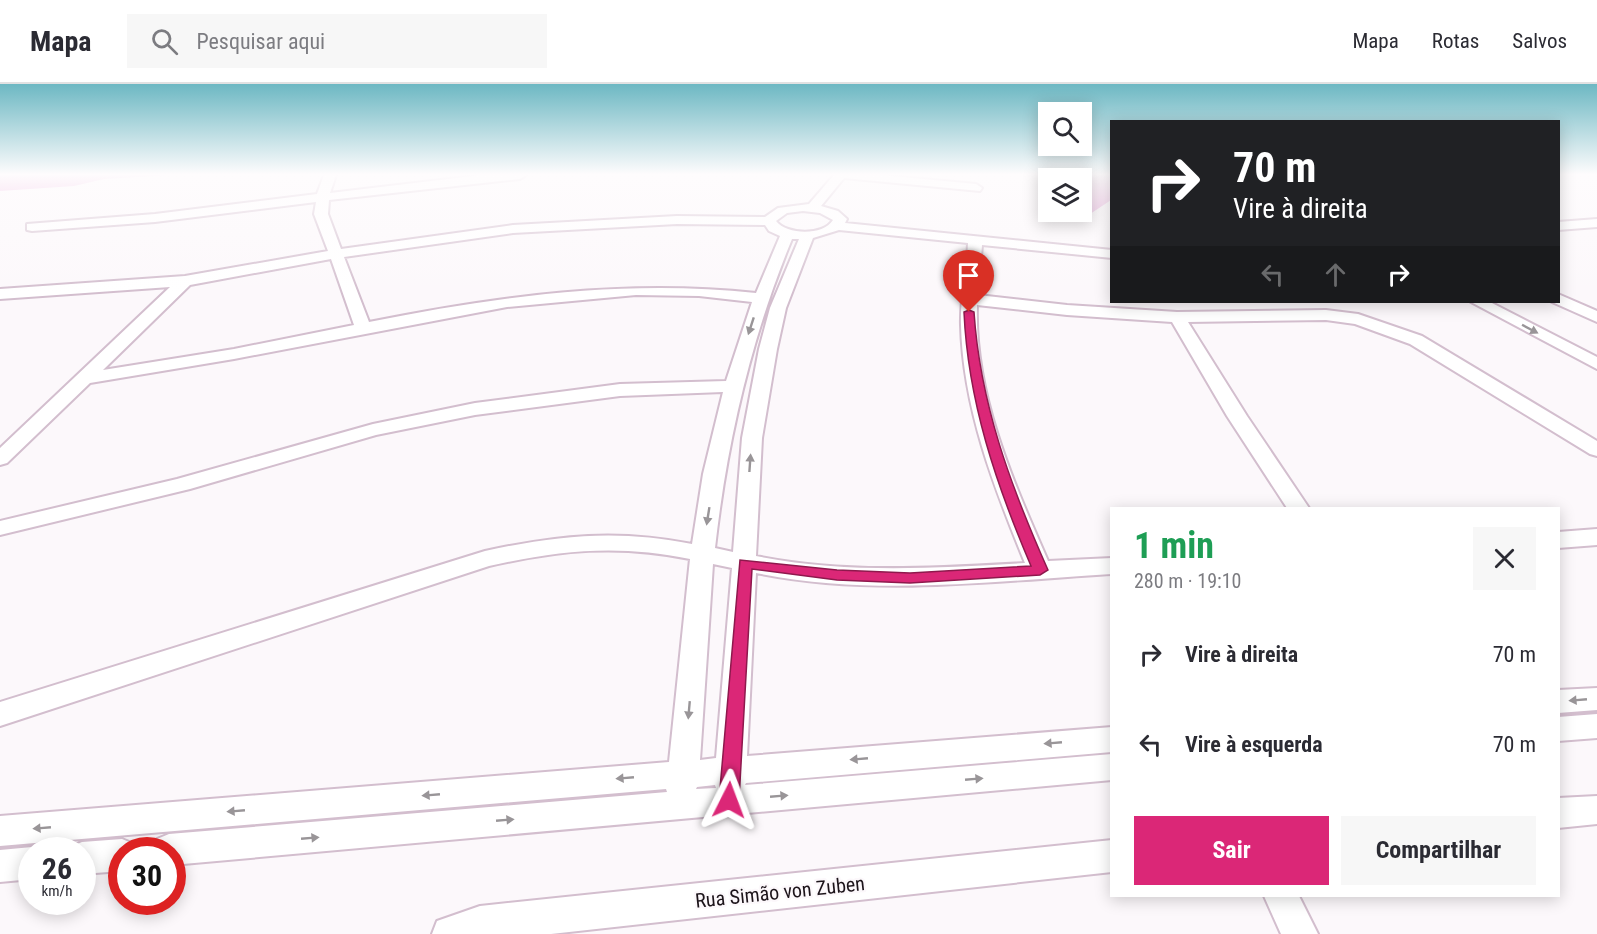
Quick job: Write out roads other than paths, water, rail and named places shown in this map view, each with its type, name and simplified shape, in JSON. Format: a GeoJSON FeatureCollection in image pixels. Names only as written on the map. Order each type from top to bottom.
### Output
{"type":"FeatureCollection","features":[{"type":"Feature","properties":{"kind":"street"},"geometry":{"type":"LineString","coordinates":[[32,227],[163,219],[196,215]]}},
{"type":"Feature","properties":{"kind":"street"},"geometry":{"type":"LineString","coordinates":[[321,215],[363,327]]}},
{"type":"Feature","properties":{"kind":"street"},"geometry":{"type":"LineString","coordinates":[[776,215],[771,217],[788,229]]}},
{"type":"Feature","properties":{"kind":"street"},"geometry":{"type":"LineString","coordinates":[[832,215],[838,223],[975,242],[1110,254]]}},
{"type":"Feature","properties":{"kind":"street"},"geometry":{"type":"LineString","coordinates":[[0,294],[185,281],[336,254],[479,233],[546,226],[677,220],[823,232],[838,223],[1110,243]]}},
{"type":"Feature","properties":{"kind":"street"},"geometry":{"type":"LineString","coordinates":[[1560,226],[1597,223]]}},
{"type":"Feature","properties":{"kind":"street"},"geometry":{"type":"LineString","coordinates":[[681,789],[702,555],[734,386],[761,298],[788,229]]}},
{"type":"Feature","properties":{"kind":"street"},"geometry":{"type":"LineString","coordinates":[[729,800],[752,438],[760,388],[778,309],[788,229]]}},
{"type":"Feature","properties":{"kind":"street"},"geometry":{"type":"LineString","coordinates":[[1560,240],[1597,237]]}},
{"type":"Feature","properties":{"kind":"street"},"geometry":{"type":"LineString","coordinates":[[975,242],[969,299],[971,355],[986,424],[1012,505],[1040,570]]}},
{"type":"Feature","properties":{"kind":"street"},"geometry":{"type":"LineString","coordinates":[[0,459],[185,281]]}},
{"type":"Feature","properties":{"kind":"street"},"geometry":{"type":"LineString","coordinates":[[84,378],[253,350],[363,327],[483,306],[596,294],[701,291],[761,298]]}},
{"type":"Feature","properties":{"kind":"street"},"geometry":{"type":"LineString","coordinates":[[969,299],[1067,310],[1177,317],[1326,315],[1374,323],[1416,340],[1597,450]]}},
{"type":"Feature","properties":{"kind":"street"},"geometry":{"type":"LineString","coordinates":[[1560,300],[1597,317]]}},
{"type":"Feature","properties":{"kind":"street"},"geometry":{"type":"LineString","coordinates":[[1481,303],[1597,364]]}},
{"type":"Feature","properties":{"kind":"street"},"geometry":{"type":"LineString","coordinates":[[1177,317],[1237,416],[1297,507]]}},
{"type":"Feature","properties":{"kind":"street"},"geometry":{"type":"LineString","coordinates":[[0,528],[182,484],[373,430],[475,409],[620,390],[734,386]]}},
{"type":"Feature","properties":{"kind":"street"},"geometry":{"type":"LineString","coordinates":[[1560,540],[1597,537]]}},
{"type":"Feature","properties":{"kind":"street"},"geometry":{"type":"LineString","coordinates":[[0,714],[515,552],[544,546],[603,541],[654,544],[745,563],[837,575],[910,578],[1110,566]]}},
{"type":"Feature","properties":{"kind":"street"},"geometry":{"type":"LineString","coordinates":[[1560,702],[1597,699]]}},
{"type":"Feature","properties":{"kind":"street"},"geometry":{"type":"LineString","coordinates":[[1560,729],[1597,726]]}},
{"type":"Feature","properties":{"kind":"street"},"geometry":{"type":"LineString","coordinates":[[186,848],[681,789],[731,770],[1110,739]]}},
{"type":"Feature","properties":{"kind":"street"},"geometry":{"type":"LineString","coordinates":[[0,831],[681,789],[729,800],[1110,767]]}},
{"type":"Feature","properties":{"kind":"street"},"geometry":{"type":"LineString","coordinates":[[1560,813],[1597,810]]}},
{"type":"Feature","properties":{"kind":"street","name":"Rua Simão von Zuben"},"geometry":{"type":"LineString","coordinates":[[450,934],[480,924],[508,928],[1110,856]]}},
{"type":"Feature","properties":{"kind":"street"},"geometry":{"type":"LineString","coordinates":[[0,866],[18,864]]}},
{"type":"Feature","properties":{"kind":"street"},"geometry":{"type":"LineString","coordinates":[[1282,897],[1300,934]]}}]}
